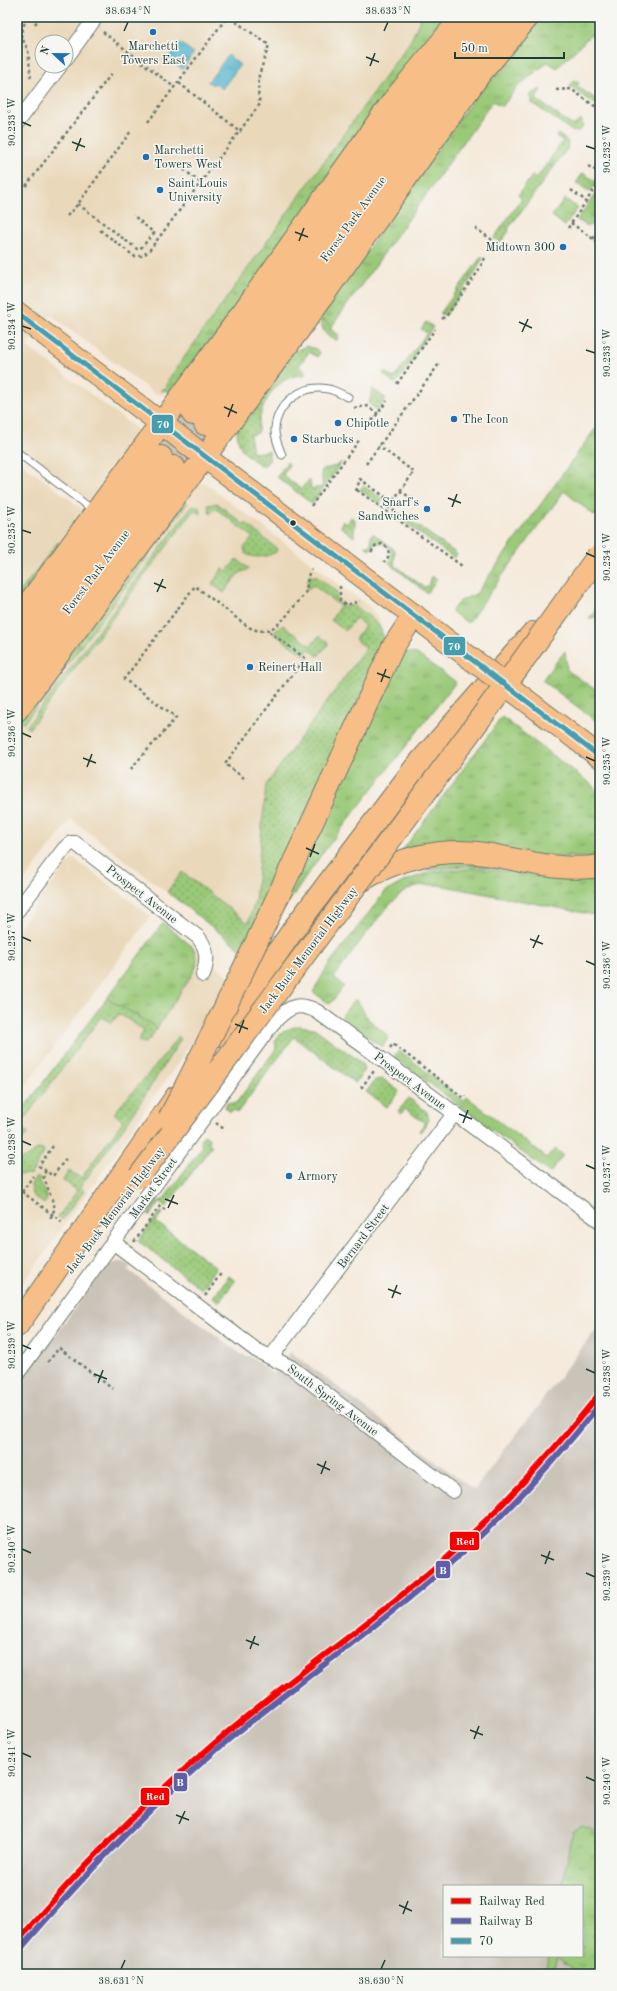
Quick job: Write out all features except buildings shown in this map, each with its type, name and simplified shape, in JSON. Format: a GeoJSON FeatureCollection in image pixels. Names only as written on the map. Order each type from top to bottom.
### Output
{"type":"FeatureCollection","features":[{"type":"Feature","properties":{"kind":"main road"},"geometry":{"type":"LineString","coordinates":[[17,619],[96,512],[166,427],[231,329],[393,100],[462,17]]}},
{"type":"Feature","properties":{"kind":"main road","name":"Forest Park Avenue"},"geometry":{"type":"LineString","coordinates":[[478,17],[199,419],[478,47],[506,17]]}},
{"type":"Feature","properties":{"kind":"main road"},"geometry":{"type":"LineString","coordinates":[[17,710],[201,454],[300,328],[479,75],[528,17]]}},
{"type":"Feature","properties":{"kind":"main road"},"geometry":{"type":"LineString","coordinates":[[17,313],[600,757]]}},
{"type":"Feature","properties":{"kind":"main road","name":"Forest Park Avenue"},"geometry":{"type":"LineString","coordinates":[[17,649],[168,462],[17,678]]}},
{"type":"Feature","properties":{"kind":"main road","name":"Jack Buck Memorial Highway"},"geometry":{"type":"LineString","coordinates":[[17,1326],[296,926],[415,768],[600,554]]}},
{"type":"Feature","properties":{"kind":"main road","name":"Jack Buck Memorial Highway"},"geometry":{"type":"LineString","coordinates":[[17,1341],[506,684],[600,554]]}},
{"type":"Feature","properties":{"kind":"main road"},"geometry":{"type":"LineString","coordinates":[[577,581],[600,564]]}},
{"type":"Feature","properties":{"kind":"main road"},"geometry":{"type":"LineString","coordinates":[[139,1177],[206,1050],[271,913],[373,690],[397,641],[414,615]]}},
{"type":"Feature","properties":{"kind":"main road"},"geometry":{"type":"LineString","coordinates":[[296,926],[368,876],[398,863],[443,852],[473,852],[568,869],[600,866]]}},
{"type":"Feature","properties":{"kind":"street"},"geometry":{"type":"LineString","coordinates":[[74,47],[96,17]]}},
{"type":"Feature","properties":{"kind":"street"},"geometry":{"type":"LineString","coordinates":[[19,115],[53,74]]}},
{"type":"Feature","properties":{"kind":"street","name":"Prospect Avenue"},"geometry":{"type":"LineString","coordinates":[[17,912],[60,854],[71,843],[78,845],[198,937],[204,944],[206,953],[207,964],[203,975]]}},
{"type":"Feature","properties":{"kind":"street","name":"Prospect Avenue"},"geometry":{"type":"LineString","coordinates":[[294,1006],[303,1006],[318,1012],[600,1221]]}},
{"type":"Feature","properties":{"kind":"street","name":"Market Street"},"geometry":{"type":"LineString","coordinates":[[17,1374],[272,1024],[282,1014],[294,1006]]}},
{"type":"Feature","properties":{"kind":"street","name":"Bernard Street"},"geometry":{"type":"LineString","coordinates":[[271,1358],[454,1114]]}},
{"type":"Feature","properties":{"kind":"street","name":"South Spring Avenue"},"geometry":{"type":"LineString","coordinates":[[113,1242],[256,1350],[292,1368],[454,1490]]}},
{"type":"Feature","properties":{"kind":"lane"},"geometry":{"type":"LineString","coordinates":[[282,455],[275,429],[281,409],[288,401],[297,394],[318,388],[330,389],[348,397]]}},
{"type":"Feature","properties":{"kind":"lane"},"geometry":{"type":"LineString","coordinates":[[17,452],[96,512]]}},
{"type":"Feature","properties":{"kind":"path"},"geometry":{"type":"LineString","coordinates":[[35,24],[40,17]]}},
{"type":"Feature","properties":{"kind":"path"},"geometry":{"type":"LineString","coordinates":[[100,230],[134,256],[141,256],[148,252],[241,132],[260,104],[258,92],[259,75],[269,45],[228,17],[148,122]]}},
{"type":"Feature","properties":{"kind":"path"},"geometry":{"type":"LineString","coordinates":[[26,18],[20,36],[28,50],[31,80]]}},
{"type":"Feature","properties":{"kind":"path"},"geometry":{"type":"LineString","coordinates":[[104,32],[174,87]]}},
{"type":"Feature","properties":{"kind":"path"},"geometry":{"type":"LineString","coordinates":[[26,186],[112,73]]}},
{"type":"Feature","properties":{"kind":"path"},"geometry":{"type":"LineString","coordinates":[[178,83],[241,132]]}},
{"type":"Feature","properties":{"kind":"path"},"geometry":{"type":"LineString","coordinates":[[556,90],[571,89],[600,110]]}},
{"type":"Feature","properties":{"kind":"path"},"geometry":{"type":"LineString","coordinates":[[67,216],[78,204],[131,131]]}},
{"type":"Feature","properties":{"kind":"path"},"geometry":{"type":"LineString","coordinates":[[174,162],[201,183]]}},
{"type":"Feature","properties":{"kind":"path"},"geometry":{"type":"LineString","coordinates":[[588,166],[600,174]]}},
{"type":"Feature","properties":{"kind":"path"},"geometry":{"type":"LineString","coordinates":[[568,228],[600,181]]}},
{"type":"Feature","properties":{"kind":"path"},"geometry":{"type":"LineString","coordinates":[[571,190],[586,201]]}},
{"type":"Feature","properties":{"kind":"path"},"geometry":{"type":"LineString","coordinates":[[78,204],[137,249],[140,249],[154,232],[133,215]]}},
{"type":"Feature","properties":{"kind":"path"},"geometry":{"type":"LineString","coordinates":[[571,223],[600,244]]}},
{"type":"Feature","properties":{"kind":"path"},"geometry":{"type":"LineString","coordinates":[[475,228],[497,243],[491,249]]}},
{"type":"Feature","properties":{"kind":"path"},"geometry":{"type":"LineString","coordinates":[[593,239],[600,229]]}},
{"type":"Feature","properties":{"kind":"path"},"geometry":{"type":"LineString","coordinates":[[518,246],[524,246],[527,244]]}},
{"type":"Feature","properties":{"kind":"path"},"geometry":{"type":"LineString","coordinates":[[442,319],[447,315],[477,273],[485,258]]}},
{"type":"Feature","properties":{"kind":"path"},"geometry":{"type":"LineString","coordinates":[[397,384],[434,329]]}},
{"type":"Feature","properties":{"kind":"path"},"geometry":{"type":"LineString","coordinates":[[366,464],[439,364]]}},
{"type":"Feature","properties":{"kind":"path"},"geometry":{"type":"LineString","coordinates":[[372,421],[387,401]]}},
{"type":"Feature","properties":{"kind":"path"},"geometry":{"type":"LineString","coordinates":[[354,408],[367,406],[378,414]]}},
{"type":"Feature","properties":{"kind":"path"},"geometry":{"type":"LineString","coordinates":[[311,506],[360,439]]}},
{"type":"Feature","properties":{"kind":"path"},"geometry":{"type":"LineString","coordinates":[[379,446],[414,472],[388,507],[397,513],[394,518]]}},
{"type":"Feature","properties":{"kind":"path"},"geometry":{"type":"LineString","coordinates":[[392,502],[360,480],[356,491],[462,566]]}},
{"type":"Feature","properties":{"kind":"path"},"geometry":{"type":"LineString","coordinates":[[400,490],[413,500]]}},
{"type":"Feature","properties":{"kind":"path"},"geometry":{"type":"LineString","coordinates":[[371,552],[376,545],[382,544],[388,548],[389,556],[384,562]]}},
{"type":"Feature","properties":{"kind":"path"},"geometry":{"type":"LineString","coordinates":[[131,769],[144,752],[166,730],[176,717],[124,679],[195,586],[247,626],[254,630],[267,630],[283,621],[305,593],[307,576],[311,569]]}},
{"type":"Feature","properties":{"kind":"path"},"geometry":{"type":"LineString","coordinates":[[340,586],[340,600],[346,605],[360,601]]}},
{"type":"Feature","properties":{"kind":"path"},"geometry":{"type":"LineString","coordinates":[[244,778],[225,764],[305,658],[267,630]]}},
{"type":"Feature","properties":{"kind":"path"},"geometry":{"type":"LineString","coordinates":[[388,1052],[393,1044],[464,1098],[465,1096]]}},
{"type":"Feature","properties":{"kind":"path"},"geometry":{"type":"LineString","coordinates":[[361,1088],[374,1070]]}},
{"type":"Feature","properties":{"kind":"path"},"geometry":{"type":"LineString","coordinates":[[220,1126],[224,1129]]}},
{"type":"Feature","properties":{"kind":"path"},"geometry":{"type":"LineString","coordinates":[[53,1146],[39,1166],[53,1176],[67,1157]]}},
{"type":"Feature","properties":{"kind":"path"},"geometry":{"type":"LineString","coordinates":[[46,1171],[43,1175],[55,1208],[50,1219]]}},
{"type":"Feature","properties":{"kind":"path"},"geometry":{"type":"LineString","coordinates":[[22,1192],[33,1176]]}},
{"type":"Feature","properties":{"kind":"path"},"geometry":{"type":"LineString","coordinates":[[17,1188],[61,1221],[58,1225]]}},
{"type":"Feature","properties":{"kind":"path"},"geometry":{"type":"LineString","coordinates":[[35,1208],[38,1204]]}},
{"type":"Feature","properties":{"kind":"path"},"geometry":{"type":"LineString","coordinates":[[133,1244],[160,1206],[165,1210]]}},
{"type":"Feature","properties":{"kind":"path"},"geometry":{"type":"LineString","coordinates":[[203,1298],[222,1272]]}},
{"type":"Feature","properties":{"kind":"path"},"geometry":{"type":"LineString","coordinates":[[48,1362],[59,1348],[113,1389]]}},
{"type":"Feature","properties":{"kind":"shaded area","name":"Saint Louis University"},"geometry":{"type":"Polygon","coordinates":[[[17,17],[421,17],[411,40],[168,380],[164,395],[155,394],[51,315],[27,346],[138,430],[140,435],[91,503],[17,447],[17,17]]]}},
{"type":"Feature","properties":{"kind":"shaded area"},"geometry":{"type":"Polygon","coordinates":[[[17,460],[85,511],[17,602],[17,460]]]}},
{"type":"Feature","properties":{"kind":"shaded area"},"geometry":{"type":"Polygon","coordinates":[[[205,483],[371,608],[379,619],[384,636],[384,646],[242,950],[71,819],[17,891],[17,724],[192,490],[200,484],[205,483]]]}},
{"type":"Feature","properties":{"kind":"shaded area"},"geometry":{"type":"Polygon","coordinates":[[[74,859],[151,916],[17,1097],[17,930],[67,864],[74,859]]]}},
{"type":"Feature","properties":{"kind":"shaded area"},"geometry":{"type":"Polygon","coordinates":[[[163,923],[230,977],[215,1009],[17,1292],[17,1118],[163,923]]]}},
{"type":"Feature","properties":{"kind":"shaded area"},"geometry":{"type":"Polygon","coordinates":[[[117,1262],[123,1262],[131,1266],[128,1270],[241,1354],[251,1357],[273,1374],[291,1352],[474,1490],[600,1324],[600,1974],[17,1974],[17,1387],[108,1265],[117,1262]]]}},
{"type":"Feature","properties":{"kind":"green space"},"geometry":{"type":"Polygon","coordinates":[[[421,17],[449,17],[179,386],[169,394],[166,390],[160,391],[167,387],[168,380],[411,40],[421,17]]]}},
{"type":"Feature","properties":{"kind":"green space"},"geometry":{"type":"Polygon","coordinates":[[[539,17],[600,17],[600,41],[591,35],[557,68],[548,62],[517,87],[502,107],[493,101],[332,326],[320,318],[489,76],[539,17]]]}},
{"type":"Feature","properties":{"kind":"green space"},"geometry":{"type":"Polygon","coordinates":[[[574,80],[579,83],[577,86],[598,101],[595,104],[570,87],[574,80]]]}},
{"type":"Feature","properties":{"kind":"green space"},"geometry":{"type":"Polygon","coordinates":[[[541,89],[536,99],[573,126],[581,119],[583,125],[582,129],[576,132],[572,131],[532,103],[530,97],[532,93],[541,89]]]}},
{"type":"Feature","properties":{"kind":"green space"},"geometry":{"type":"Polygon","coordinates":[[[558,134],[568,142],[567,149],[508,229],[509,231],[500,243],[494,238],[522,198],[518,195],[532,176],[536,179],[563,141],[556,136],[558,134]]]}},
{"type":"Feature","properties":{"kind":"green space"},"geometry":{"type":"Polygon","coordinates":[[[583,173],[597,182],[590,192],[576,183],[583,173]]]}},
{"type":"Feature","properties":{"kind":"green space"},"geometry":{"type":"Polygon","coordinates":[[[600,187],[600,226],[594,224],[588,226],[577,220],[600,187]]]}},
{"type":"Feature","properties":{"kind":"green space"},"geometry":{"type":"Polygon","coordinates":[[[565,199],[578,208],[565,226],[552,216],[565,199]]]}},
{"type":"Feature","properties":{"kind":"green space"},"geometry":{"type":"Polygon","coordinates":[[[481,257],[483,258],[475,273],[446,315],[440,314],[481,257]]]}},
{"type":"Feature","properties":{"kind":"green space"},"geometry":{"type":"Polygon","coordinates":[[[320,318],[332,326],[330,329],[339,335],[337,340],[330,338],[327,335],[320,318]]]}},
{"type":"Feature","properties":{"kind":"green space"},"geometry":{"type":"Polygon","coordinates":[[[426,322],[433,327],[414,355],[415,358],[395,384],[382,373],[385,372],[394,378],[427,333],[421,329],[426,322]]]}},
{"type":"Feature","properties":{"kind":"green space"},"geometry":{"type":"Polygon","coordinates":[[[306,346],[316,349],[320,353],[317,357],[309,352],[299,366],[306,372],[304,376],[296,376],[287,379],[279,384],[273,391],[263,407],[260,416],[258,433],[250,435],[253,453],[269,451],[269,461],[263,467],[248,456],[241,448],[237,436],[237,429],[293,352],[306,346]]]}},
{"type":"Feature","properties":{"kind":"green space"},"geometry":{"type":"Polygon","coordinates":[[[372,389],[386,398],[378,411],[369,404],[372,389]]]}},
{"type":"Feature","properties":{"kind":"green space"},"geometry":{"type":"Polygon","coordinates":[[[595,429],[600,431],[600,509],[595,516],[564,491],[468,623],[452,612],[456,605],[476,594],[595,429]]]}},
{"type":"Feature","properties":{"kind":"green space"},"geometry":{"type":"Polygon","coordinates":[[[287,462],[289,465],[283,475],[301,489],[308,481],[310,481],[311,489],[323,487],[321,470],[336,466],[342,462],[312,504],[277,477],[287,462]]]}},
{"type":"Feature","properties":{"kind":"green space"},"geometry":{"type":"Polygon","coordinates":[[[363,486],[383,499],[380,504],[360,490],[363,486]]]}},
{"type":"Feature","properties":{"kind":"green space"},"geometry":{"type":"Polygon","coordinates":[[[184,501],[188,503],[23,724],[21,718],[184,501]]]}},
{"type":"Feature","properties":{"kind":"green space"},"geometry":{"type":"Polygon","coordinates":[[[217,503],[243,524],[246,523],[277,549],[276,552],[261,557],[246,554],[244,548],[253,537],[215,508],[210,514],[208,505],[217,503]]]}},
{"type":"Feature","properties":{"kind":"green space"},"geometry":{"type":"Polygon","coordinates":[[[199,506],[200,514],[194,510],[29,729],[26,727],[191,507],[199,506]]]}},
{"type":"Feature","properties":{"kind":"green space"},"geometry":{"type":"Polygon","coordinates":[[[400,513],[457,554],[454,558],[397,517],[400,513]]]}},
{"type":"Feature","properties":{"kind":"green space"},"geometry":{"type":"Polygon","coordinates":[[[351,517],[355,520],[354,537],[341,527],[342,521],[347,524],[351,517]]]}},
{"type":"Feature","properties":{"kind":"green space"},"geometry":{"type":"Polygon","coordinates":[[[374,534],[395,550],[394,565],[424,587],[428,586],[431,576],[437,579],[427,593],[389,563],[392,557],[390,548],[383,543],[374,544],[370,550],[365,546],[371,546],[371,535],[374,534]]]}},
{"type":"Feature","properties":{"kind":"green space"},"geometry":{"type":"Polygon","coordinates":[[[58,542],[59,546],[17,602],[17,596],[58,542]]]}},
{"type":"Feature","properties":{"kind":"green space"},"geometry":{"type":"Polygon","coordinates":[[[237,559],[249,569],[238,574],[224,593],[212,584],[222,569],[227,571],[237,559]]]}},
{"type":"Feature","properties":{"kind":"green space"},"geometry":{"type":"Polygon","coordinates":[[[310,575],[313,577],[315,575],[337,592],[337,601],[345,607],[353,605],[375,621],[382,632],[384,646],[242,950],[167,892],[182,872],[248,923],[255,901],[266,785],[366,648],[355,639],[365,626],[356,618],[346,630],[344,630],[331,620],[340,606],[313,585],[307,590],[310,575]]]}},
{"type":"Feature","properties":{"kind":"green space"},"geometry":{"type":"Polygon","coordinates":[[[600,605],[600,616],[588,619],[600,605]]]}},
{"type":"Feature","properties":{"kind":"green space"},"geometry":{"type":"Polygon","coordinates":[[[283,625],[311,646],[319,636],[327,641],[328,645],[318,656],[309,649],[304,655],[273,633],[283,625]]]}},
{"type":"Feature","properties":{"kind":"green space"},"geometry":{"type":"Polygon","coordinates":[[[565,651],[567,670],[600,693],[600,724],[542,680],[565,651]]]}},
{"type":"Feature","properties":{"kind":"green space"},"geometry":{"type":"Polygon","coordinates":[[[405,652],[417,654],[456,682],[321,855],[280,915],[399,656],[405,652]]]}},
{"type":"Feature","properties":{"kind":"green space"},"geometry":{"type":"Polygon","coordinates":[[[502,717],[592,785],[600,794],[600,858],[399,855],[502,717]]]}},
{"type":"Feature","properties":{"kind":"green space"},"geometry":{"type":"Polygon","coordinates":[[[456,860],[518,869],[467,866],[426,870],[424,865],[456,860]]]}},
{"type":"Feature","properties":{"kind":"green space"},"geometry":{"type":"Polygon","coordinates":[[[474,868],[517,872],[571,881],[600,878],[600,916],[439,885],[416,886],[400,895],[390,904],[359,943],[334,978],[344,986],[330,1004],[313,992],[329,964],[385,892],[405,881],[430,872],[474,868]]]}},
{"type":"Feature","properties":{"kind":"green space"},"geometry":{"type":"Polygon","coordinates":[[[163,923],[193,947],[197,960],[196,967],[191,976],[157,1028],[107,998],[163,923]]]}},
{"type":"Feature","properties":{"kind":"green space"},"geometry":{"type":"Polygon","coordinates":[[[107,998],[157,1028],[150,1039],[145,1043],[138,1041],[144,1030],[119,1014],[112,1023],[101,1017],[19,1126],[28,1133],[17,1146],[17,1117],[107,998]]]}},
{"type":"Feature","properties":{"kind":"green space"},"geometry":{"type":"Polygon","coordinates":[[[354,1000],[358,1001],[367,1018],[389,1037],[382,1047],[342,1018],[343,1014],[354,1000]]]}},
{"type":"Feature","properties":{"kind":"green space"},"geometry":{"type":"Polygon","coordinates":[[[299,1026],[314,1028],[362,1063],[364,1071],[355,1083],[294,1037],[237,1113],[234,1110],[229,1112],[224,1107],[227,1103],[236,1103],[276,1049],[275,1040],[285,1031],[299,1026]]]}},
{"type":"Feature","properties":{"kind":"green space"},"geometry":{"type":"Polygon","coordinates":[[[178,1036],[181,1039],[129,1120],[80,1187],[84,1191],[62,1220],[58,1217],[77,1191],[63,1180],[69,1171],[81,1178],[123,1121],[115,1114],[115,1112],[163,1057],[178,1036]]]}},
{"type":"Feature","properties":{"kind":"green space"},"geometry":{"type":"Polygon","coordinates":[[[399,1050],[464,1101],[467,1097],[547,1158],[555,1149],[563,1155],[550,1173],[394,1057],[399,1050]]]}},
{"type":"Feature","properties":{"kind":"green space"},"geometry":{"type":"Polygon","coordinates":[[[383,1079],[399,1091],[387,1107],[366,1092],[375,1080],[383,1079]]]}},
{"type":"Feature","properties":{"kind":"green space"},"geometry":{"type":"Polygon","coordinates":[[[409,1098],[427,1112],[429,1120],[420,1132],[419,1131],[425,1123],[405,1109],[401,1114],[398,1111],[409,1098]]]}},
{"type":"Feature","properties":{"kind":"green space"},"geometry":{"type":"Polygon","coordinates":[[[204,1135],[210,1139],[209,1143],[212,1146],[166,1207],[160,1202],[150,1216],[148,1214],[156,1202],[163,1200],[202,1147],[200,1139],[204,1135]]]}},
{"type":"Feature","properties":{"kind":"green space"},"geometry":{"type":"Polygon","coordinates":[[[38,1149],[43,1150],[44,1153],[31,1174],[17,1175],[17,1161],[29,1156],[38,1149]]]}},
{"type":"Feature","properties":{"kind":"green space"},"geometry":{"type":"Polygon","coordinates":[[[35,1178],[39,1178],[47,1200],[44,1204],[32,1195],[31,1184],[35,1178]]]}},
{"type":"Feature","properties":{"kind":"green space"},"geometry":{"type":"Polygon","coordinates":[[[160,1212],[162,1213],[156,1222],[216,1267],[201,1289],[138,1241],[160,1212]]]}},
{"type":"Feature","properties":{"kind":"green space"},"geometry":{"type":"Polygon","coordinates":[[[229,1276],[235,1281],[219,1302],[213,1297],[229,1276]]]}},
{"type":"Feature","properties":{"kind":"green space"},"geometry":{"type":"Polygon","coordinates":[[[582,1827],[594,1831],[600,1858],[600,1974],[580,1974],[557,1957],[583,1957],[583,1885],[562,1885],[573,1832],[582,1827]]]}},
{"type":"Feature","properties":{"kind":"green space"},"geometry":{"type":"Polygon","coordinates":[[[548,1957],[557,1957],[552,1974],[545,1974],[548,1957]]]}},
{"type":"Feature","properties":{"kind":"water"},"geometry":{"type":"Polygon","coordinates":[[[180,43],[194,53],[182,69],[168,59],[180,43]]]}},
{"type":"Feature","properties":{"kind":"water"},"geometry":{"type":"Polygon","coordinates":[[[228,55],[240,65],[222,89],[215,83],[213,85],[208,82],[228,55]]]}},
{"type":"Feature","properties":{"kind":"tunnel"},"geometry":{"type":"LineString","coordinates":[[161,457],[193,414]]}},
{"type":"Feature","properties":{"kind":"tunnel"},"geometry":{"type":"LineString","coordinates":[[174,467],[205,424]]}},
{"type":"Feature","properties":{"kind":"rail line","name":"Red"},"geometry":{"type":"LineString","coordinates":[[17,1942],[40,1915],[112,1838],[189,1765],[244,1718],[418,1582],[467,1539],[526,1479],[564,1437],[600,1393]]}},
{"type":"Feature","properties":{"kind":"rail line","name":"B"},"geometry":{"type":"LineString","coordinates":[[22,1947],[118,1842],[195,1769],[222,1745],[425,1585],[472,1543],[539,1476],[600,1404]]}},
{"type":"Feature","properties":{"kind":"transit line","name":"70"},"geometry":{"type":"LineString","coordinates":[[17,313],[600,757]]}},
{"type":"Feature","properties":{"kind":"place","name":"Marchetti Towers East"},"geometry":{"type":"Point","coordinates":[153,32]}},
{"type":"Feature","properties":{"kind":"place","name":"Marchetti Towers West"},"geometry":{"type":"Point","coordinates":[146,157]}},
{"type":"Feature","properties":{"kind":"place","name":"Saint Louis University"},"geometry":{"type":"Point","coordinates":[160,190]}},
{"type":"Feature","properties":{"kind":"place","name":"Midtown 300"},"geometry":{"type":"Point","coordinates":[563,247]}},
{"type":"Feature","properties":{"kind":"place","name":"The Icon"},"geometry":{"type":"Point","coordinates":[454,419]}},
{"type":"Feature","properties":{"kind":"place","name":"Chipotle"},"geometry":{"type":"Point","coordinates":[338,423]}},
{"type":"Feature","properties":{"kind":"place","name":"Starbucks"},"geometry":{"type":"Point","coordinates":[294,439]}},
{"type":"Feature","properties":{"kind":"place","name":"Snarf's Sandwiches"},"geometry":{"type":"Point","coordinates":[427,509]}},
{"type":"Feature","properties":{"kind":"place","name":"Reinert Hall"},"geometry":{"type":"Point","coordinates":[250,667]}},
{"type":"Feature","properties":{"kind":"place","name":"Armory"},"geometry":{"type":"Point","coordinates":[289,1176]}}]}
